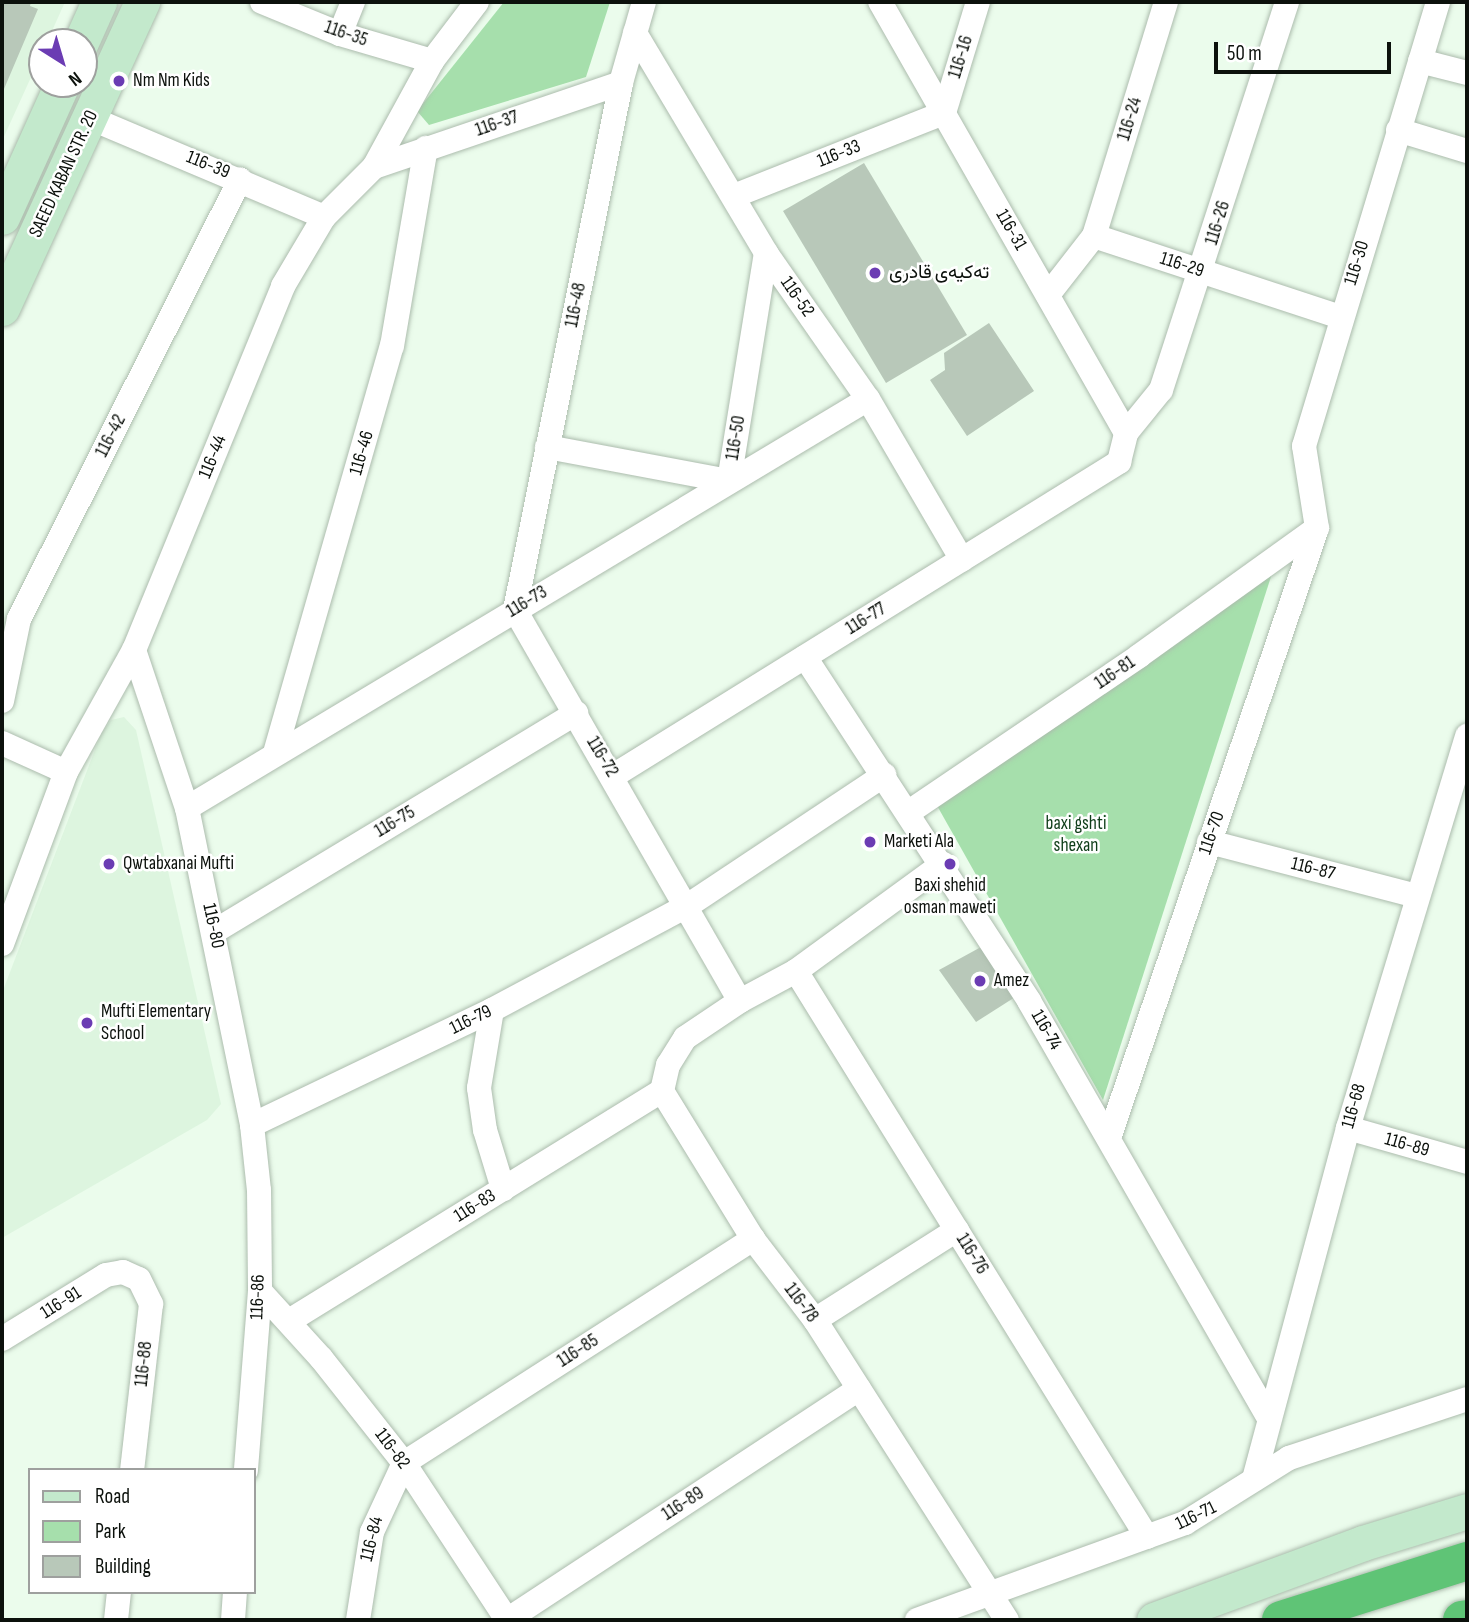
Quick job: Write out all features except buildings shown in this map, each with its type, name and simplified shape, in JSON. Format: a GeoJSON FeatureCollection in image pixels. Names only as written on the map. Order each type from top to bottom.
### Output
{"type":"FeatureCollection","features":[{"type":"Feature","properties":{"kind":"highway"},"geometry":{"type":"LineString","coordinates":[[1281,1620],[1467,1561]]}},
{"type":"Feature","properties":{"kind":"highway"},"geometry":{"type":"LineString","coordinates":[[1462,1620],[1467,1619]]}},
{"type":"Feature","properties":{"kind":"main road"},"geometry":{"type":"LineString","coordinates":[[87,28],[99,2]]}},
{"type":"Feature","properties":{"kind":"main road","name":"SAEED KABAN STR. 20"},"geometry":{"type":"LineString","coordinates":[[2,308],[142,2]]}},
{"type":"Feature","properties":{"kind":"main road","name":"SAEED KABAN STR. 20"},"geometry":{"type":"LineString","coordinates":[[2,217],[56,98]]}},
{"type":"Feature","properties":{"kind":"main road"},"geometry":{"type":"LineString","coordinates":[[1154,1620],[1363,1543],[1467,1511]]}},
{"type":"Feature","properties":{"kind":"street","name":"116-35"},"geometry":{"type":"LineString","coordinates":[[262,2],[340,34],[432,61]]}},
{"type":"Feature","properties":{"kind":"street"},"geometry":{"type":"LineString","coordinates":[[340,34],[352,2]]}},
{"type":"Feature","properties":{"kind":"street","name":"116-44"},"geometry":{"type":"LineString","coordinates":[[2,944],[66,772],[134,650],[283,286],[324,217],[374,167],[432,61],[477,2]]}},
{"type":"Feature","properties":{"kind":"street","name":"116-48"},"geometry":{"type":"LineString","coordinates":[[514,610],[621,82],[644,2]]}},
{"type":"Feature","properties":{"kind":"street","name":"116-31"},"geometry":{"type":"LineString","coordinates":[[880,2],[1126,433]]}},
{"type":"Feature","properties":{"kind":"street","name":"116-16"},"geometry":{"type":"LineString","coordinates":[[944,113],[978,2]]}},
{"type":"Feature","properties":{"kind":"street","name":"116-24"},"geometry":{"type":"LineString","coordinates":[[1094,236],[1166,2]]}},
{"type":"Feature","properties":{"kind":"street","name":"116-26"},"geometry":{"type":"LineString","coordinates":[[1126,433],[1161,390],[1203,272],[1285,2]]}},
{"type":"Feature","properties":{"kind":"street","name":"116-30"},"geometry":{"type":"LineString","coordinates":[[1317,528],[1304,446],[1340,317],[1438,2]]}},
{"type":"Feature","properties":{"kind":"street","name":"116-52"},"geometry":{"type":"LineString","coordinates":[[635,33],[766,253],[868,399],[962,560]]}},
{"type":"Feature","properties":{"kind":"street"},"geometry":{"type":"LineString","coordinates":[[1420,61],[1467,74]]}},
{"type":"Feature","properties":{"kind":"street","name":"116-37"},"geometry":{"type":"LineString","coordinates":[[374,167],[621,82]]}},
{"type":"Feature","properties":{"kind":"street","name":"116-33"},"geometry":{"type":"LineString","coordinates":[[734,196],[944,113]]}},
{"type":"Feature","properties":{"kind":"street","name":"116-39"},"geometry":{"type":"LineString","coordinates":[[90,118],[240,178],[324,217]]}},
{"type":"Feature","properties":{"kind":"street"},"geometry":{"type":"LineString","coordinates":[[1398,130],[1467,151]]}},
{"type":"Feature","properties":{"kind":"street","name":"116-46"},"geometry":{"type":"LineString","coordinates":[[275,753],[392,346],[426,148]]}},
{"type":"Feature","properties":{"kind":"street","name":"116-42"},"geometry":{"type":"LineString","coordinates":[[2,701],[10,614],[240,178]]}},
{"type":"Feature","properties":{"kind":"street"},"geometry":{"type":"LineString","coordinates":[[1048,295],[1094,236]]}},
{"type":"Feature","properties":{"kind":"street","name":"116-29"},"geometry":{"type":"LineString","coordinates":[[1094,236],[1340,317]]}},
{"type":"Feature","properties":{"kind":"street","name":"116-50"},"geometry":{"type":"LineString","coordinates":[[547,447],[729,481],[766,253]]}},
{"type":"Feature","properties":{"kind":"street","name":"116-73"},"geometry":{"type":"LineString","coordinates":[[187,808],[868,399]]}},
{"type":"Feature","properties":{"kind":"street","name":"116-77"},"geometry":{"type":"LineString","coordinates":[[613,776],[1119,462],[1126,433]]}},
{"type":"Feature","properties":{"kind":"street","name":"116-81"},"geometry":{"type":"LineString","coordinates":[[909,812],[1139,656],[1317,528]]}},
{"type":"Feature","properties":{"kind":"street","name":"116-70"},"geometry":{"type":"LineString","coordinates":[[1109,1138],[1317,528]]}},
{"type":"Feature","properties":{"kind":"street","name":"116-72"},"geometry":{"type":"LineString","coordinates":[[514,610],[687,906]]}},
{"type":"Feature","properties":{"kind":"street","name":"116-80"},"geometry":{"type":"LineString","coordinates":[[134,650],[187,808],[215,931],[252,1125]]}},
{"type":"Feature","properties":{"kind":"street","name":"116-74"},"geometry":{"type":"LineString","coordinates":[[805,657],[943,864],[1109,1138],[1268,1416]]}},
{"type":"Feature","properties":{"kind":"street","name":"116-75"},"geometry":{"type":"LineString","coordinates":[[215,931],[576,713]]}},
{"type":"Feature","properties":{"kind":"street","name":"116-68"},"geometry":{"type":"LineString","coordinates":[[1254,1479],[1268,1416],[1348,1128],[1467,736]]}},
{"type":"Feature","properties":{"kind":"street"},"geometry":{"type":"LineString","coordinates":[[2,743],[66,772]]}},
{"type":"Feature","properties":{"kind":"street","name":"116-79"},"geometry":{"type":"LineString","coordinates":[[252,1125],[492,1010],[687,906],[884,775]]}},
{"type":"Feature","properties":{"kind":"street","name":"116-87"},"geometry":{"type":"LineString","coordinates":[[1209,842],[1417,896]]}},
{"type":"Feature","properties":{"kind":"street"},"geometry":{"type":"LineString","coordinates":[[662,1091],[668,1065],[685,1038],[740,1001],[796,971],[943,864]]}},
{"type":"Feature","properties":{"kind":"street"},"geometry":{"type":"LineString","coordinates":[[687,906],[740,1001]]}},
{"type":"Feature","properties":{"kind":"street","name":"116-76"},"geometry":{"type":"LineString","coordinates":[[796,971],[1147,1537]]}},
{"type":"Feature","properties":{"kind":"street"},"geometry":{"type":"LineString","coordinates":[[492,1010],[479,1088],[485,1130],[503,1189]]}},
{"type":"Feature","properties":{"kind":"street","name":"116-83"},"geometry":{"type":"LineString","coordinates":[[289,1321],[662,1091]]}},
{"type":"Feature","properties":{"kind":"street","name":"116-78"},"geometry":{"type":"LineString","coordinates":[[662,1091],[753,1239],[815,1320],[1007,1620]]}},
{"type":"Feature","properties":{"kind":"street","name":"116-86"},"geometry":{"type":"LineString","coordinates":[[246,1468],[260,1291],[259,1190],[252,1125]]}},
{"type":"Feature","properties":{"kind":"street","name":"116-89"},"geometry":{"type":"LineString","coordinates":[[1348,1128],[1467,1163]]}},
{"type":"Feature","properties":{"kind":"street"},"geometry":{"type":"LineString","coordinates":[[815,1320],[957,1230]]}},
{"type":"Feature","properties":{"kind":"street","name":"116-85"},"geometry":{"type":"LineString","coordinates":[[404,1463],[753,1239]]}},
{"type":"Feature","properties":{"kind":"street","name":"116-91"},"geometry":{"type":"LineString","coordinates":[[2,1339],[106,1275],[123,1272]]}},
{"type":"Feature","properties":{"kind":"street","name":"116-88"},"geometry":{"type":"LineString","coordinates":[[123,1272],[139,1279],[151,1304],[132,1468]]}},
{"type":"Feature","properties":{"kind":"street","name":"116-82"},"geometry":{"type":"LineString","coordinates":[[260,1291],[289,1321],[404,1463],[507,1620]]}},
{"type":"Feature","properties":{"kind":"street","name":"116-89"},"geometry":{"type":"LineString","coordinates":[[507,1620],[859,1389]]}},
{"type":"Feature","properties":{"kind":"street","name":"116-71"},"geometry":{"type":"LineString","coordinates":[[917,1620],[1203,1515],[1254,1479],[1309,1451],[1466,1396]]}},
{"type":"Feature","properties":{"kind":"street","name":"116-84"},"geometry":{"type":"LineString","coordinates":[[358,1620],[372,1532],[404,1463]]}},
{"type":"Feature","properties":{"kind":"street"},"geometry":{"type":"LineString","coordinates":[[116,1620],[119,1594]]}},
{"type":"Feature","properties":{"kind":"street"},"geometry":{"type":"LineString","coordinates":[[233,1620],[236,1594]]}},
{"type":"Feature","properties":{"kind":"shaded area"},"geometry":{"type":"Polygon","coordinates":[[[2,2],[65,2],[53,28],[28,28],[28,84],[2,141],[2,2]]]}},
{"type":"Feature","properties":{"kind":"shaded area","name":"Qwtabxanai Mufti"},"geometry":{"type":"Polygon","coordinates":[[[124,717],[136,730],[221,1104],[207,1120],[2,1238],[2,993],[101,734],[111,720],[124,717]]]}},
{"type":"Feature","properties":{"kind":"green space"},"geometry":{"type":"Polygon","coordinates":[[[504,2],[610,2],[586,77],[429,125],[417,111],[504,2]]]}},
{"type":"Feature","properties":{"kind":"green space","name":"baxi gshti shexan"},"geometry":{"type":"Polygon","coordinates":[[[1276,561],[1103,1100],[935,802],[1276,561]]]}},
{"type":"Feature","properties":{"kind":"place","name":"Nm Nm Kids"},"geometry":{"type":"Point","coordinates":[119,81]}},
{"type":"Feature","properties":{"kind":"place","name":"تەکیەی قادری"},"geometry":{"type":"Point","coordinates":[875,273]}},
{"type":"Feature","properties":{"kind":"place","name":"Marketi Ala"},"geometry":{"type":"Point","coordinates":[870,842]}},
{"type":"Feature","properties":{"kind":"place","name":"Qwtabxanai Mufti"},"geometry":{"type":"Point","coordinates":[109,864]}},
{"type":"Feature","properties":{"kind":"place","name":"Baxi shehid osman maweti"},"geometry":{"type":"Point","coordinates":[950,864]}},
{"type":"Feature","properties":{"kind":"place","name":"Amez"},"geometry":{"type":"Point","coordinates":[980,981]}},
{"type":"Feature","properties":{"kind":"place","name":"Mufti Elementary School"},"geometry":{"type":"Point","coordinates":[87,1023]}}]}
